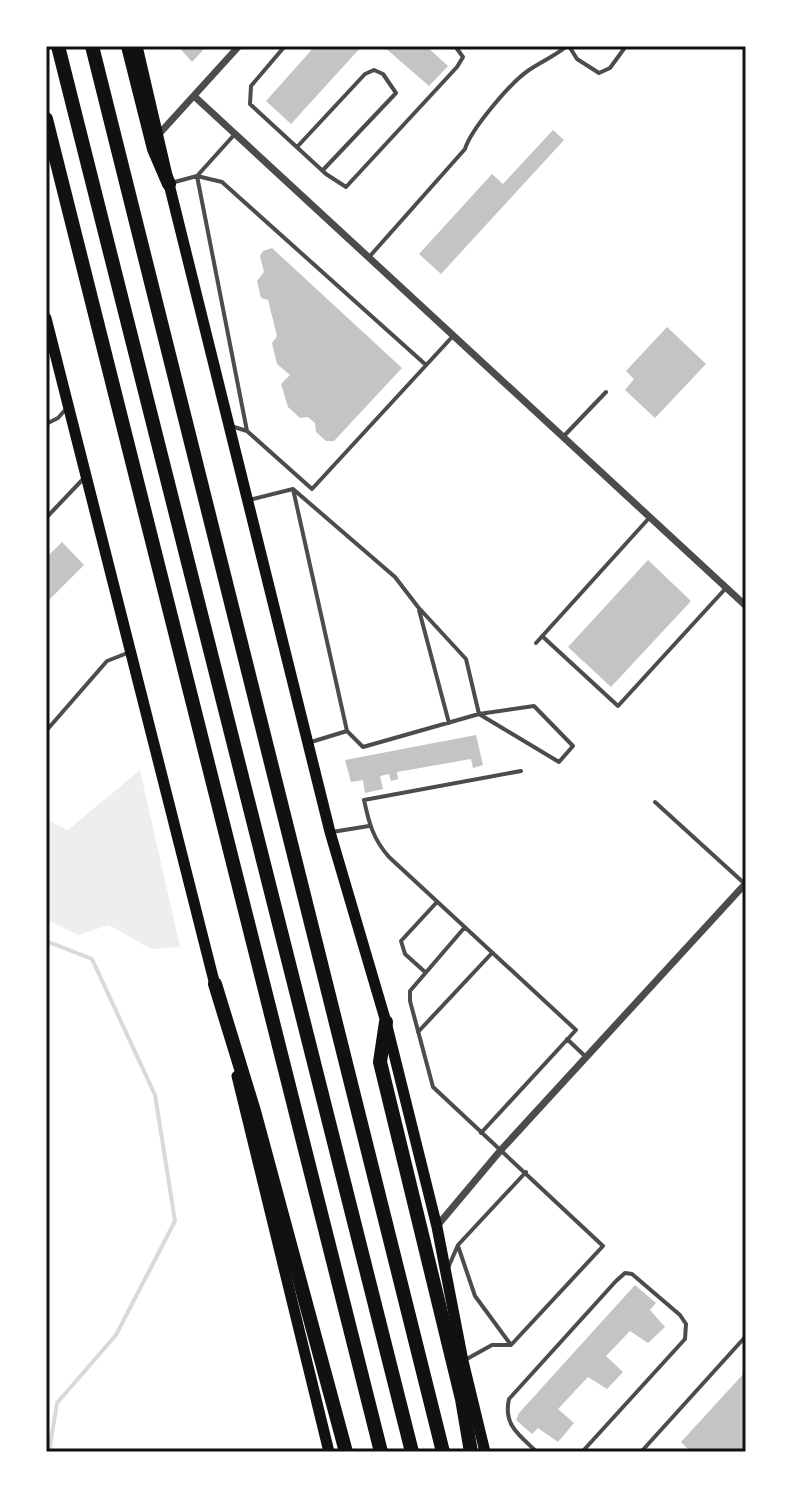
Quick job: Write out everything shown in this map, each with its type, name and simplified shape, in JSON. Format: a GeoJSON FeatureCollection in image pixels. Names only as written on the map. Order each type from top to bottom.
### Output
{"type":"FeatureCollection","features":[{"type":"Feature","properties":{"kind":"highway"},"geometry":{"type":"LineString","coordinates":[[58,46],[412,1452]]}},
{"type":"Feature","properties":{"kind":"highway"},"geometry":{"type":"LineString","coordinates":[[92,46],[443,1452]]}},
{"type":"Feature","properties":{"kind":"highway"},"geometry":{"type":"LineString","coordinates":[[128,46],[154,149],[169,184]]}},
{"type":"Feature","properties":{"kind":"highway"},"geometry":{"type":"LineString","coordinates":[[46,119],[381,1452]]}},
{"type":"Feature","properties":{"kind":"highway"},"geometry":{"type":"LineString","coordinates":[[215,984],[254,1111],[346,1452]]}},
{"type":"Feature","properties":{"kind":"highway"},"geometry":{"type":"LineString","coordinates":[[386,1022],[380,1062],[462,1399],[471,1452]]}},
{"type":"Feature","properties":{"kind":"main road"},"geometry":{"type":"LineString","coordinates":[[137,46],[330,832],[386,1022],[437,1227],[463,1361],[485,1452]]}},
{"type":"Feature","properties":{"kind":"main road"},"geometry":{"type":"LineString","coordinates":[[46,318],[215,984],[329,1452]]}},
{"type":"Feature","properties":{"kind":"street"},"geometry":{"type":"LineString","coordinates":[[159,134],[239,46]]}},
{"type":"Feature","properties":{"kind":"street"},"geometry":{"type":"LineString","coordinates":[[194,96],[746,606]]}},
{"type":"Feature","properties":{"kind":"street"},"geometry":{"type":"LineString","coordinates":[[437,1227],[500,1151],[746,883]]}},
{"type":"Feature","properties":{"kind":"lane"},"geometry":{"type":"LineString","coordinates":[[285,46],[251,86],[250,104],[346,187],[353,183],[457,67],[463,57],[455,46]]}},
{"type":"Feature","properties":{"kind":"lane"},"geometry":{"type":"LineString","coordinates":[[368,258],[465,149],[469,135],[529,70],[550,60],[568,46],[577,59],[599,73],[610,68],[626,46]]}},
{"type":"Feature","properties":{"kind":"lane"},"geometry":{"type":"LineString","coordinates":[[297,147],[365,74],[374,70],[383,74],[396,93],[323,170]]}},
{"type":"Feature","properties":{"kind":"lane"},"geometry":{"type":"LineString","coordinates":[[197,176],[234,135]]}},
{"type":"Feature","properties":{"kind":"lane"},"geometry":{"type":"LineString","coordinates":[[169,184],[197,176],[222,182],[427,366]]}},
{"type":"Feature","properties":{"kind":"lane"},"geometry":{"type":"LineString","coordinates":[[197,176],[247,431]]}},
{"type":"Feature","properties":{"kind":"lane"},"geometry":{"type":"LineString","coordinates":[[229,426],[247,431],[312,489],[453,336]]}},
{"type":"Feature","properties":{"kind":"lane"},"geometry":{"type":"LineString","coordinates":[[563,437],[606,392]]}},
{"type":"Feature","properties":{"kind":"lane"},"geometry":{"type":"LineString","coordinates":[[46,424],[69,407]]}},
{"type":"Feature","properties":{"kind":"lane"},"geometry":{"type":"LineString","coordinates":[[46,518],[86,476]]}},
{"type":"Feature","properties":{"kind":"lane"},"geometry":{"type":"LineString","coordinates":[[247,501],[293,489]]}},
{"type":"Feature","properties":{"kind":"lane"},"geometry":{"type":"LineString","coordinates":[[293,489],[347,731],[363,747],[479,714],[534,706],[573,746],[559,762],[479,714],[466,659],[395,577],[293,489]]}},
{"type":"Feature","properties":{"kind":"lane"},"geometry":{"type":"LineString","coordinates":[[536,643],[650,517]]}},
{"type":"Feature","properties":{"kind":"lane"},"geometry":{"type":"LineString","coordinates":[[542,636],[618,706],[726,588]]}},
{"type":"Feature","properties":{"kind":"lane"},"geometry":{"type":"LineString","coordinates":[[418,607],[449,723]]}},
{"type":"Feature","properties":{"kind":"lane"},"geometry":{"type":"LineString","coordinates":[[46,731],[107,661],[131,651]]}},
{"type":"Feature","properties":{"kind":"lane"},"geometry":{"type":"LineString","coordinates":[[309,743],[347,731]]}},
{"type":"Feature","properties":{"kind":"lane"},"geometry":{"type":"LineString","coordinates":[[481,1133],[576,1030],[381,848],[369,826],[364,800],[521,771]]}},
{"type":"Feature","properties":{"kind":"lane"},"geometry":{"type":"LineString","coordinates":[[655,802],[746,883]]}},
{"type":"Feature","properties":{"kind":"lane"},"geometry":{"type":"LineString","coordinates":[[330,832],[369,826]]}},
{"type":"Feature","properties":{"kind":"lane"},"geometry":{"type":"LineString","coordinates":[[425,972],[405,954],[401,941],[437,902]]}},
{"type":"Feature","properties":{"kind":"lane"},"geometry":{"type":"LineString","coordinates":[[463,1361],[492,1345],[511,1345],[603,1246],[433,1087],[410,991],[465,927]]}},
{"type":"Feature","properties":{"kind":"lane"},"geometry":{"type":"LineString","coordinates":[[418,1032],[492,953]]}},
{"type":"Feature","properties":{"kind":"lane"},"geometry":{"type":"LineString","coordinates":[[567,1039],[586,1057]]}},
{"type":"Feature","properties":{"kind":"lane"},"geometry":{"type":"LineString","coordinates":[[447,1270],[458,1245],[526,1172]]}},
{"type":"Feature","properties":{"kind":"lane"},"geometry":{"type":"LineString","coordinates":[[458,1245],[475,1296],[511,1345]]}},
{"type":"Feature","properties":{"kind":"lane"},"geometry":{"type":"LineString","coordinates":[[537,1452],[513,1429],[506,1411],[509,1399],[616,1281],[625,1273],[632,1274],[680,1315],[686,1324],[685,1339],[582,1452]]}},
{"type":"Feature","properties":{"kind":"lane"},"geometry":{"type":"LineString","coordinates":[[641,1452],[746,1336]]}},
{"type":"Feature","properties":{"kind":"shaded area"},"geometry":{"type":"Polygon","coordinates":[[[140,770],[180,947],[151,949],[109,925],[78,935],[46,919],[46,819],[68,830],[140,770]]]}},
{"type":"Feature","properties":{"kind":"building"},"geometry":{"type":"Polygon","coordinates":[[[178,46],[207,46],[192,62],[178,46]]]}},
{"type":"Feature","properties":{"kind":"building"},"geometry":{"type":"Polygon","coordinates":[[[315,46],[362,46],[291,124],[266,101],[315,46]]]}},
{"type":"Feature","properties":{"kind":"building"},"geometry":{"type":"Polygon","coordinates":[[[383,46],[426,46],[448,66],[429,86],[383,46]]]}},
{"type":"Feature","properties":{"kind":"building"},"geometry":{"type":"Polygon","coordinates":[[[553,130],[564,140],[441,274],[419,254],[492,174],[503,184],[553,130]]]}},
{"type":"Feature","properties":{"kind":"building"},"geometry":{"type":"Polygon","coordinates":[[[272,248],[402,368],[334,441],[326,441],[316,432],[315,423],[308,417],[300,418],[288,407],[281,384],[290,375],[277,364],[272,343],[277,336],[268,300],[261,298],[257,281],[264,272],[260,256],[263,251],[272,248]]]}},
{"type":"Feature","properties":{"kind":"building"},"geometry":{"type":"Polygon","coordinates":[[[667,327],[706,364],[655,418],[625,390],[634,379],[626,371],[667,327]]]}},
{"type":"Feature","properties":{"kind":"building"},"geometry":{"type":"Polygon","coordinates":[[[62,542],[84,565],[46,603],[46,558],[62,542]]]}},
{"type":"Feature","properties":{"kind":"building"},"geometry":{"type":"Polygon","coordinates":[[[648,560],[691,601],[611,687],[568,647],[648,560]]]}},
{"type":"Feature","properties":{"kind":"building"},"geometry":{"type":"Polygon","coordinates":[[[476,735],[483,765],[473,768],[471,759],[397,772],[398,779],[391,781],[389,774],[380,776],[383,789],[365,793],[363,780],[351,782],[345,760],[476,735]]]}},
{"type":"Feature","properties":{"kind":"building"},"geometry":{"type":"Polygon","coordinates":[[[635,1285],[656,1303],[650,1310],[665,1327],[648,1343],[630,1331],[606,1356],[623,1372],[607,1389],[588,1377],[558,1409],[574,1423],[558,1442],[538,1428],[532,1434],[516,1420],[519,1413],[635,1285]]]}},
{"type":"Feature","properties":{"kind":"building"},"geometry":{"type":"Polygon","coordinates":[[[746,1371],[746,1452],[691,1452],[681,1442],[746,1371]]]}},
{"type":"Feature","properties":{"kind":"waterway"},"geometry":{"type":"LineString","coordinates":[[46,941],[92,959],[155,1095],[175,1221],[116,1335],[57,1403],[49,1452]]}}]}
